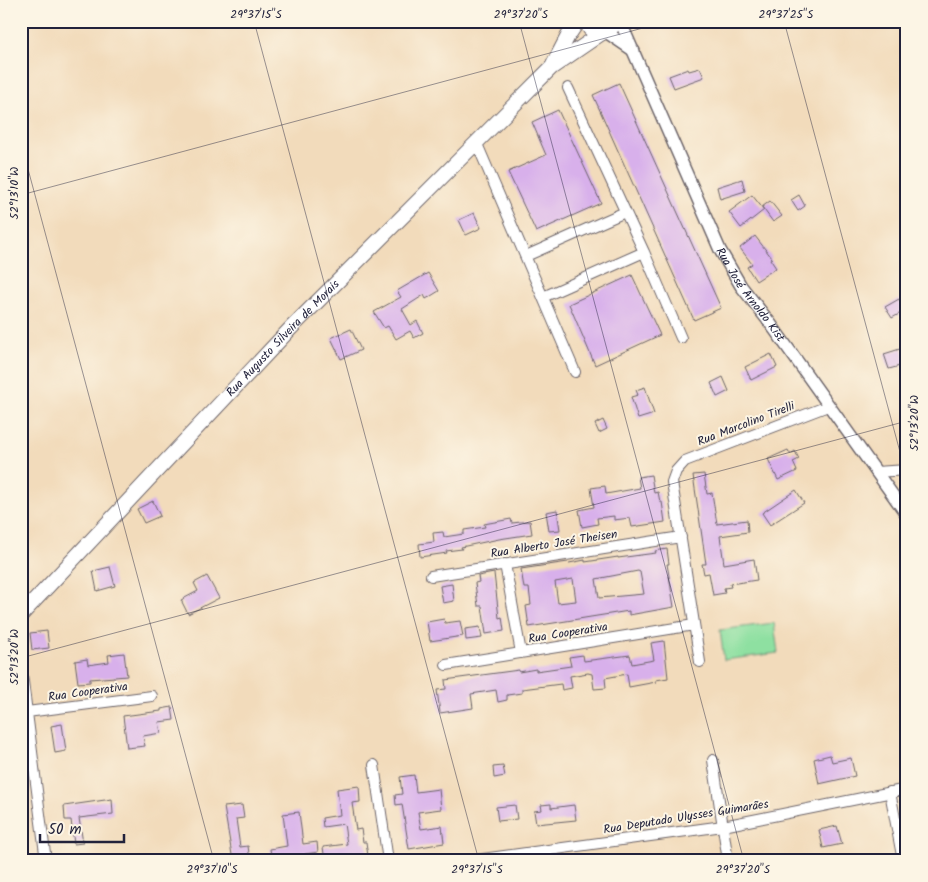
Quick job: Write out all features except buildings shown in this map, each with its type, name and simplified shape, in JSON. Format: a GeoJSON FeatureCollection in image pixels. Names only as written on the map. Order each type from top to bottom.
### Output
{"type":"FeatureCollection","features":[{"type":"Feature","properties":{"kind":"main road","name":"Rua Augusto Silveira de Morais"},"geometry":{"type":"LineString","coordinates":[[568,36],[570,21]]}},
{"type":"Feature","properties":{"kind":"main road","name":"Rua Augusto Silveira de Morais"},"geometry":{"type":"LineString","coordinates":[[551,68],[578,21]]}},
{"type":"Feature","properties":{"kind":"main road"},"geometry":{"type":"LineString","coordinates":[[585,21],[595,32],[604,33]]}},
{"type":"Feature","properties":{"kind":"main road","name":"Rua José Arnoldo Kist"},"geometry":{"type":"LineString","coordinates":[[604,33],[619,21]]}},
{"type":"Feature","properties":{"kind":"main road","name":"Rua Augusto Silveira de Morais"},"geometry":{"type":"LineString","coordinates":[[21,616],[291,328],[551,68],[604,33]]}},
{"type":"Feature","properties":{"kind":"street","name":"Rua José Arnoldo Kist"},"geometry":{"type":"LineString","coordinates":[[619,21],[634,51],[720,250],[741,286],[770,323],[907,515]]}},
{"type":"Feature","properties":{"kind":"street"},"geometry":{"type":"LineString","coordinates":[[604,33],[634,51]]}},
{"type":"Feature","properties":{"kind":"street"},"geometry":{"type":"LineString","coordinates":[[568,88],[644,252],[681,338]]}},
{"type":"Feature","properties":{"kind":"street"},"geometry":{"type":"LineString","coordinates":[[477,144],[575,372]]}},
{"type":"Feature","properties":{"kind":"street"},"geometry":{"type":"LineString","coordinates":[[526,256],[625,212]]}},
{"type":"Feature","properties":{"kind":"street"},"geometry":{"type":"LineString","coordinates":[[543,296],[644,252]]}},
{"type":"Feature","properties":{"kind":"street","name":"Rua Marcolino Tirelli"},"geometry":{"type":"LineString","coordinates":[[681,537],[672,482],[676,471],[685,461],[828,406]]}},
{"type":"Feature","properties":{"kind":"street"},"geometry":{"type":"LineString","coordinates":[[876,472],[907,470]]}},
{"type":"Feature","properties":{"kind":"street"},"geometry":{"type":"LineString","coordinates":[[681,537],[700,662]]}},
{"type":"Feature","properties":{"kind":"street","name":"Rua Alberto José Theisen"},"geometry":{"type":"LineString","coordinates":[[431,576],[681,537]]}},
{"type":"Feature","properties":{"kind":"street"},"geometry":{"type":"LineString","coordinates":[[505,564],[521,653]]}},
{"type":"Feature","properties":{"kind":"street","name":"Rua Cooperativa"},"geometry":{"type":"LineString","coordinates":[[446,664],[694,625]]}},
{"type":"Feature","properties":{"kind":"street"},"geometry":{"type":"LineString","coordinates":[[21,666],[46,861]]}},
{"type":"Feature","properties":{"kind":"street","name":"Rua Cooperativa"},"geometry":{"type":"LineString","coordinates":[[27,712],[152,696]]}},
{"type":"Feature","properties":{"kind":"street"},"geometry":{"type":"LineString","coordinates":[[713,760],[728,861]]}},
{"type":"Feature","properties":{"kind":"street"},"geometry":{"type":"LineString","coordinates":[[374,765],[388,861]]}},
{"type":"Feature","properties":{"kind":"street","name":"Rua Deputado Ulysses Guimarães"},"geometry":{"type":"LineString","coordinates":[[468,861],[723,826],[907,789]]}},
{"type":"Feature","properties":{"kind":"street"},"geometry":{"type":"LineString","coordinates":[[890,792],[903,861]]}},
{"type":"Feature","properties":{"kind":"green space"},"geometry":{"type":"Polygon","coordinates":[[[774,623],[778,653],[724,660],[720,630],[774,623]]]}}]}
